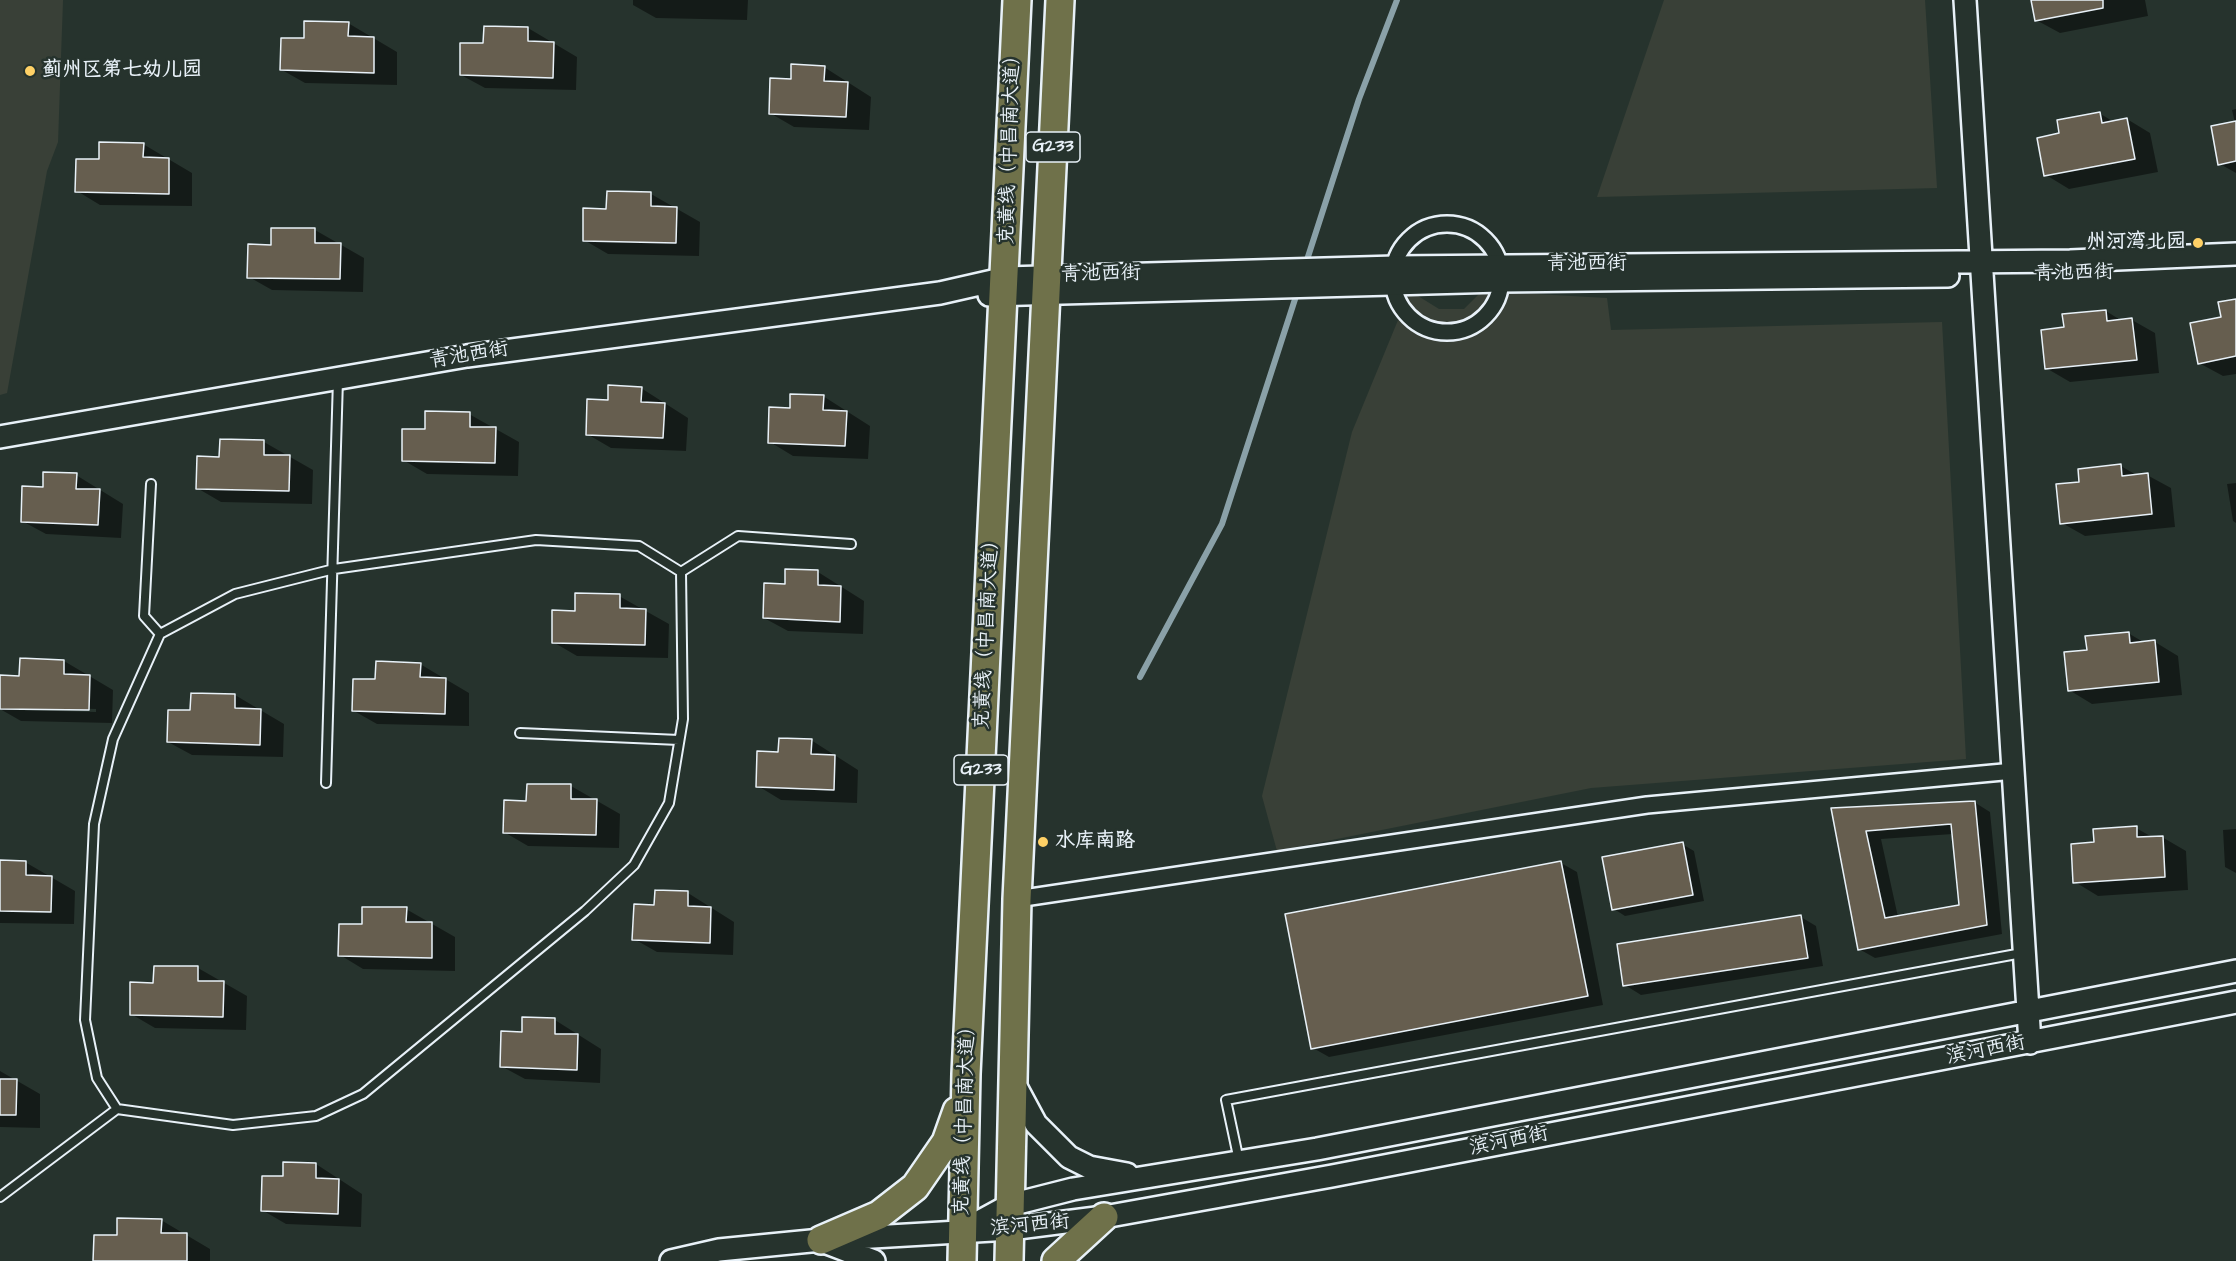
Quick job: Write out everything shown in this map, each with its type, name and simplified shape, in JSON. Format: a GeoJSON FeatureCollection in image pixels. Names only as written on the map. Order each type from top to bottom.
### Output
{"type":"FeatureCollection","features":[{"type":"Feature","properties":{"kind":"highway","name":"克黄线（中昌南大道）"},"geometry":{"type":"LineString","coordinates":[[962,1261],[966,1074],[1017,0]]}},
{"type":"Feature","properties":{"kind":"highway","name":"克黄线（中昌南大道）"},"geometry":{"type":"LineString","coordinates":[[1009,1261],[1017,898],[1060,0]]}},
{"type":"Feature","properties":{"kind":"highway"},"geometry":{"type":"LineString","coordinates":[[821,1240],[879,1215],[915,1187],[946,1142],[956,1117],[966,1074]]}},
{"type":"Feature","properties":{"kind":"highway"},"geometry":{"type":"LineString","coordinates":[[1056,1261],[1104,1217]]}},
{"type":"Feature","properties":{"kind":"street"},"geometry":{"type":"LineString","coordinates":[[1965,0],[2014,771],[2026,1012],[2030,1043]]}},
{"type":"Feature","properties":{"kind":"street"},"geometry":{"type":"LineString","coordinates":[[1454,224],[1471,230],[1486,240],[1497,255],[1501,273],[1501,290],[1494,307],[1483,320],[1468,329],[1450,333],[1433,331],[1417,323],[1404,311],[1396,296],[1394,275],[1405,244],[1419,232],[1436,225],[1454,224]]}},
{"type":"Feature","properties":{"kind":"street","name":"青池西街"},"geometry":{"type":"LineString","coordinates":[[1981,269],[2236,254]]}},
{"type":"Feature","properties":{"kind":"street","name":"青池西街"},"geometry":{"type":"LineString","coordinates":[[0,437],[467,356],[940,293],[1005,287],[1501,273],[2236,267]]}},
{"type":"Feature","properties":{"kind":"street"},"geometry":{"type":"LineString","coordinates":[[1017,898],[1647,805],[2014,771]]}},
{"type":"Feature","properties":{"kind":"street","name":"滨河西街"},"geometry":{"type":"LineString","coordinates":[[963,1231],[1010,1217],[1073,1189],[1239,1163],[2236,971]]}},
{"type":"Feature","properties":{"kind":"street","name":"滨河西街"},"geometry":{"type":"LineString","coordinates":[[1010,1217],[1104,1217],[2030,1043],[2236,1002]]}},
{"type":"Feature","properties":{"kind":"street"},"geometry":{"type":"LineString","coordinates":[[1012,1077],[1036,1124],[1069,1157],[1089,1167],[1110,1172],[1155,1176]]}},
{"type":"Feature","properties":{"kind":"street"},"geometry":{"type":"LineString","coordinates":[[671,1261],[719,1250],[821,1240],[963,1231]]}},
{"type":"Feature","properties":{"kind":"street"},"geometry":{"type":"LineString","coordinates":[[821,1240],[874,1261]]}},
{"type":"Feature","properties":{"kind":"lane"},"geometry":{"type":"LineString","coordinates":[[326,783],[338,378]]}},
{"type":"Feature","properties":{"kind":"lane"},"geometry":{"type":"LineString","coordinates":[[151,484],[144,616],[160,634]]}},
{"type":"Feature","properties":{"kind":"lane"},"geometry":{"type":"LineString","coordinates":[[681,572],[738,536],[851,544]]}},
{"type":"Feature","properties":{"kind":"lane"},"geometry":{"type":"LineString","coordinates":[[117,1109],[97,1078],[85,1020],[94,824],[113,739],[160,634],[235,594],[334,569],[536,540],[639,546],[681,572]]}},
{"type":"Feature","properties":{"kind":"lane"},"geometry":{"type":"LineString","coordinates":[[0,1197],[117,1109],[233,1125],[316,1116],[363,1094],[585,911],[634,865],[669,803],[682,719],[681,572]]}},
{"type":"Feature","properties":{"kind":"lane"},"geometry":{"type":"LineString","coordinates":[[520,733],[679,740]]}},
{"type":"Feature","properties":{"kind":"lane"},"geometry":{"type":"LineString","coordinates":[[1239,1163],[1226,1100],[2024,953]]}},
{"type":"Feature","properties":{"kind":"shaded area","name":"蓟州区第七幼儿园"},"geometry":{"type":"Polygon","coordinates":[[[0,0],[63,0],[58,142],[47,171],[7,393],[0,395],[0,0]]]}},
{"type":"Feature","properties":{"kind":"shaded area"},"geometry":{"type":"Polygon","coordinates":[[[1664,0],[1925,0],[1937,188],[1597,197],[1664,0]]]}},
{"type":"Feature","properties":{"kind":"shaded area"},"geometry":{"type":"Polygon","coordinates":[[[1410,291],[1439,309],[1464,309],[1482,291],[1607,298],[1611,330],[1942,322],[1966,759],[1591,788],[1277,851],[1262,796],[1352,432],[1410,291]]]}},
{"type":"Feature","properties":{"kind":"building"},"geometry":{"type":"Polygon","coordinates":[[[2031,0],[2103,0],[2103,8],[2035,21],[2031,0]]]}},
{"type":"Feature","properties":{"kind":"building"},"geometry":{"type":"Polygon","coordinates":[[[304,21],[349,22],[348,36],[374,37],[374,73],[280,70],[281,38],[304,38],[304,21]]]}},
{"type":"Feature","properties":{"kind":"building"},"geometry":{"type":"Polygon","coordinates":[[[484,26],[528,27],[528,41],[554,42],[553,78],[460,75],[460,43],[483,43],[484,26]]]}},
{"type":"Feature","properties":{"kind":"building"},"geometry":{"type":"Polygon","coordinates":[[[791,64],[825,66],[824,81],[848,82],[846,117],[769,114],[770,78],[791,79],[791,64]]]}},
{"type":"Feature","properties":{"kind":"building"},"geometry":{"type":"Polygon","coordinates":[[[2100,112],[2102,123],[2127,118],[2135,159],[2044,176],[2037,138],[2059,133],[2057,120],[2100,112]]]}},
{"type":"Feature","properties":{"kind":"building"},"geometry":{"type":"Polygon","coordinates":[[[2236,121],[2236,161],[2218,165],[2211,126],[2236,121]]]}},
{"type":"Feature","properties":{"kind":"building"},"geometry":{"type":"Polygon","coordinates":[[[99,142],[144,143],[143,157],[169,158],[169,194],[75,192],[76,159],[99,159],[99,142]]]}},
{"type":"Feature","properties":{"kind":"building"},"geometry":{"type":"Polygon","coordinates":[[[607,191],[651,192],[651,206],[677,207],[676,243],[583,241],[583,208],[606,209],[607,191]]]}},
{"type":"Feature","properties":{"kind":"building"},"geometry":{"type":"Polygon","coordinates":[[[271,228],[315,228],[315,243],[341,243],[340,279],[247,278],[248,244],[271,245],[271,228]]]}},
{"type":"Feature","properties":{"kind":"building"},"geometry":{"type":"Polygon","coordinates":[[[2236,299],[2236,356],[2198,364],[2190,323],[2221,317],[2218,302],[2236,299]]]}},
{"type":"Feature","properties":{"kind":"building"},"geometry":{"type":"Polygon","coordinates":[[[2106,310],[2107,321],[2132,318],[2137,360],[2045,369],[2041,330],[2064,327],[2062,314],[2106,310]]]}},
{"type":"Feature","properties":{"kind":"building"},"geometry":{"type":"Polygon","coordinates":[[[608,385],[642,387],[641,402],[665,403],[663,438],[586,435],[587,399],[608,400],[608,385]]]}},
{"type":"Feature","properties":{"kind":"building"},"geometry":{"type":"Polygon","coordinates":[[[790,394],[824,395],[823,410],[847,411],[845,446],[768,443],[769,407],[790,408],[790,394]]]}},
{"type":"Feature","properties":{"kind":"building"},"geometry":{"type":"Polygon","coordinates":[[[425,411],[470,412],[470,427],[496,427],[495,463],[402,461],[402,429],[425,429],[425,411]]]}},
{"type":"Feature","properties":{"kind":"building"},"geometry":{"type":"Polygon","coordinates":[[[220,439],[264,440],[264,455],[290,455],[289,491],[196,489],[197,456],[219,457],[220,439]]]}},
{"type":"Feature","properties":{"kind":"building"},"geometry":{"type":"Polygon","coordinates":[[[2121,464],[2122,476],[2148,473],[2152,514],[2060,524],[2056,484],[2079,482],[2078,469],[2121,464]]]}},
{"type":"Feature","properties":{"kind":"building"},"geometry":{"type":"Polygon","coordinates":[[[43,472],[77,473],[76,489],[100,489],[98,525],[21,522],[22,486],[43,487],[43,472]]]}},
{"type":"Feature","properties":{"kind":"building"},"geometry":{"type":"Polygon","coordinates":[[[785,569],[818,570],[818,585],[841,586],[840,622],[763,618],[764,583],[785,584],[785,569]]]}},
{"type":"Feature","properties":{"kind":"building"},"geometry":{"type":"Polygon","coordinates":[[[575,593],[620,594],[620,608],[646,609],[645,645],[552,643],[552,610],[575,611],[575,593]]]}},
{"type":"Feature","properties":{"kind":"building"},"geometry":{"type":"Polygon","coordinates":[[[2129,632],[2130,643],[2155,640],[2159,682],[2068,691],[2064,652],[2087,650],[2085,636],[2129,632]]]}},
{"type":"Feature","properties":{"kind":"building"},"geometry":{"type":"Polygon","coordinates":[[[20,658],[64,660],[64,674],[90,675],[89,710],[0,709],[0,675],[19,676],[20,658]]]}},
{"type":"Feature","properties":{"kind":"building"},"geometry":{"type":"Polygon","coordinates":[[[376,661],[421,663],[420,677],[446,678],[445,714],[352,711],[353,679],[375,679],[376,661]]]}},
{"type":"Feature","properties":{"kind":"building"},"geometry":{"type":"Polygon","coordinates":[[[191,693],[235,694],[235,708],[261,709],[260,745],[167,742],[168,710],[190,710],[191,693]]]}},
{"type":"Feature","properties":{"kind":"building"},"geometry":{"type":"Polygon","coordinates":[[[779,738],[812,739],[811,754],[835,755],[834,790],[756,787],[757,751],[778,752],[779,738]]]}},
{"type":"Feature","properties":{"kind":"building"},"geometry":{"type":"Polygon","coordinates":[[[527,784],[571,784],[571,799],[597,799],[596,835],[503,833],[504,800],[526,801],[527,784]]]}},
{"type":"Feature","properties":{"kind":"building"},"geometry":{"type":"Polygon","coordinates":[[[1975,801],[1987,925],[1858,950],[1831,808],[1975,801]],[[1951,824],[1866,831],[1885,918],[1959,905],[1951,824]]]}},
{"type":"Feature","properties":{"kind":"building"},"geometry":{"type":"Polygon","coordinates":[[[2137,826],[2137,837],[2163,836],[2165,877],[2073,883],[2071,844],[2094,842],[2093,829],[2137,826]]]}},
{"type":"Feature","properties":{"kind":"building"},"geometry":{"type":"Polygon","coordinates":[[[1683,842],[1693,895],[1612,910],[1602,857],[1683,842]]]}},
{"type":"Feature","properties":{"kind":"building"},"geometry":{"type":"Polygon","coordinates":[[[0,860],[26,861],[26,875],[52,876],[51,912],[0,911],[0,860]]]}},
{"type":"Feature","properties":{"kind":"building"},"geometry":{"type":"Polygon","coordinates":[[[1561,861],[1588,996],[1311,1049],[1285,914],[1561,861]]]}},
{"type":"Feature","properties":{"kind":"building"},"geometry":{"type":"Polygon","coordinates":[[[655,890],[688,891],[688,906],[711,907],[710,943],[632,940],[634,904],[654,905],[655,890]]]}},
{"type":"Feature","properties":{"kind":"building"},"geometry":{"type":"Polygon","coordinates":[[[362,907],[407,907],[406,922],[432,922],[432,958],[338,956],[339,924],[362,924],[362,907]]]}},
{"type":"Feature","properties":{"kind":"building"},"geometry":{"type":"Polygon","coordinates":[[[1801,915],[1808,958],[1623,986],[1617,944],[1801,915]]]}},
{"type":"Feature","properties":{"kind":"building"},"geometry":{"type":"Polygon","coordinates":[[[154,966],[198,966],[198,981],[224,981],[223,1017],[130,1015],[130,982],[153,983],[154,966]]]}},
{"type":"Feature","properties":{"kind":"building"},"geometry":{"type":"Polygon","coordinates":[[[522,1017],[555,1018],[555,1034],[578,1034],[577,1070],[500,1067],[501,1031],[522,1032],[522,1017]]]}},
{"type":"Feature","properties":{"kind":"building"},"geometry":{"type":"Polygon","coordinates":[[[0,1079],[17,1079],[16,1115],[0,1115],[0,1079]]]}},
{"type":"Feature","properties":{"kind":"building"},"geometry":{"type":"Polygon","coordinates":[[[283,1162],[316,1163],[316,1178],[339,1179],[338,1214],[261,1211],[262,1176],[283,1176],[283,1162]]]}},
{"type":"Feature","properties":{"kind":"building"},"geometry":{"type":"Polygon","coordinates":[[[117,1218],[162,1219],[161,1233],[187,1233],[187,1261],[93,1261],[94,1235],[117,1235],[117,1218]]]}},
{"type":"Feature","properties":{"kind":"waterway"},"geometry":{"type":"LineString","coordinates":[[1305,266],[1359,99],[1397,0]]}},
{"type":"Feature","properties":{"kind":"waterway"},"geometry":{"type":"LineString","coordinates":[[1140,677],[1222,524],[1298,290]]}},
{"type":"Feature","properties":{"kind":"place","name":"蓟州区第七幼儿园"},"geometry":{"type":"Point","coordinates":[30,71]}},
{"type":"Feature","properties":{"kind":"place","name":"州河湾北园"},"geometry":{"type":"Point","coordinates":[2198,243]}},
{"type":"Feature","properties":{"kind":"place","name":"水库南路"},"geometry":{"type":"Point","coordinates":[1043,842]}}]}
